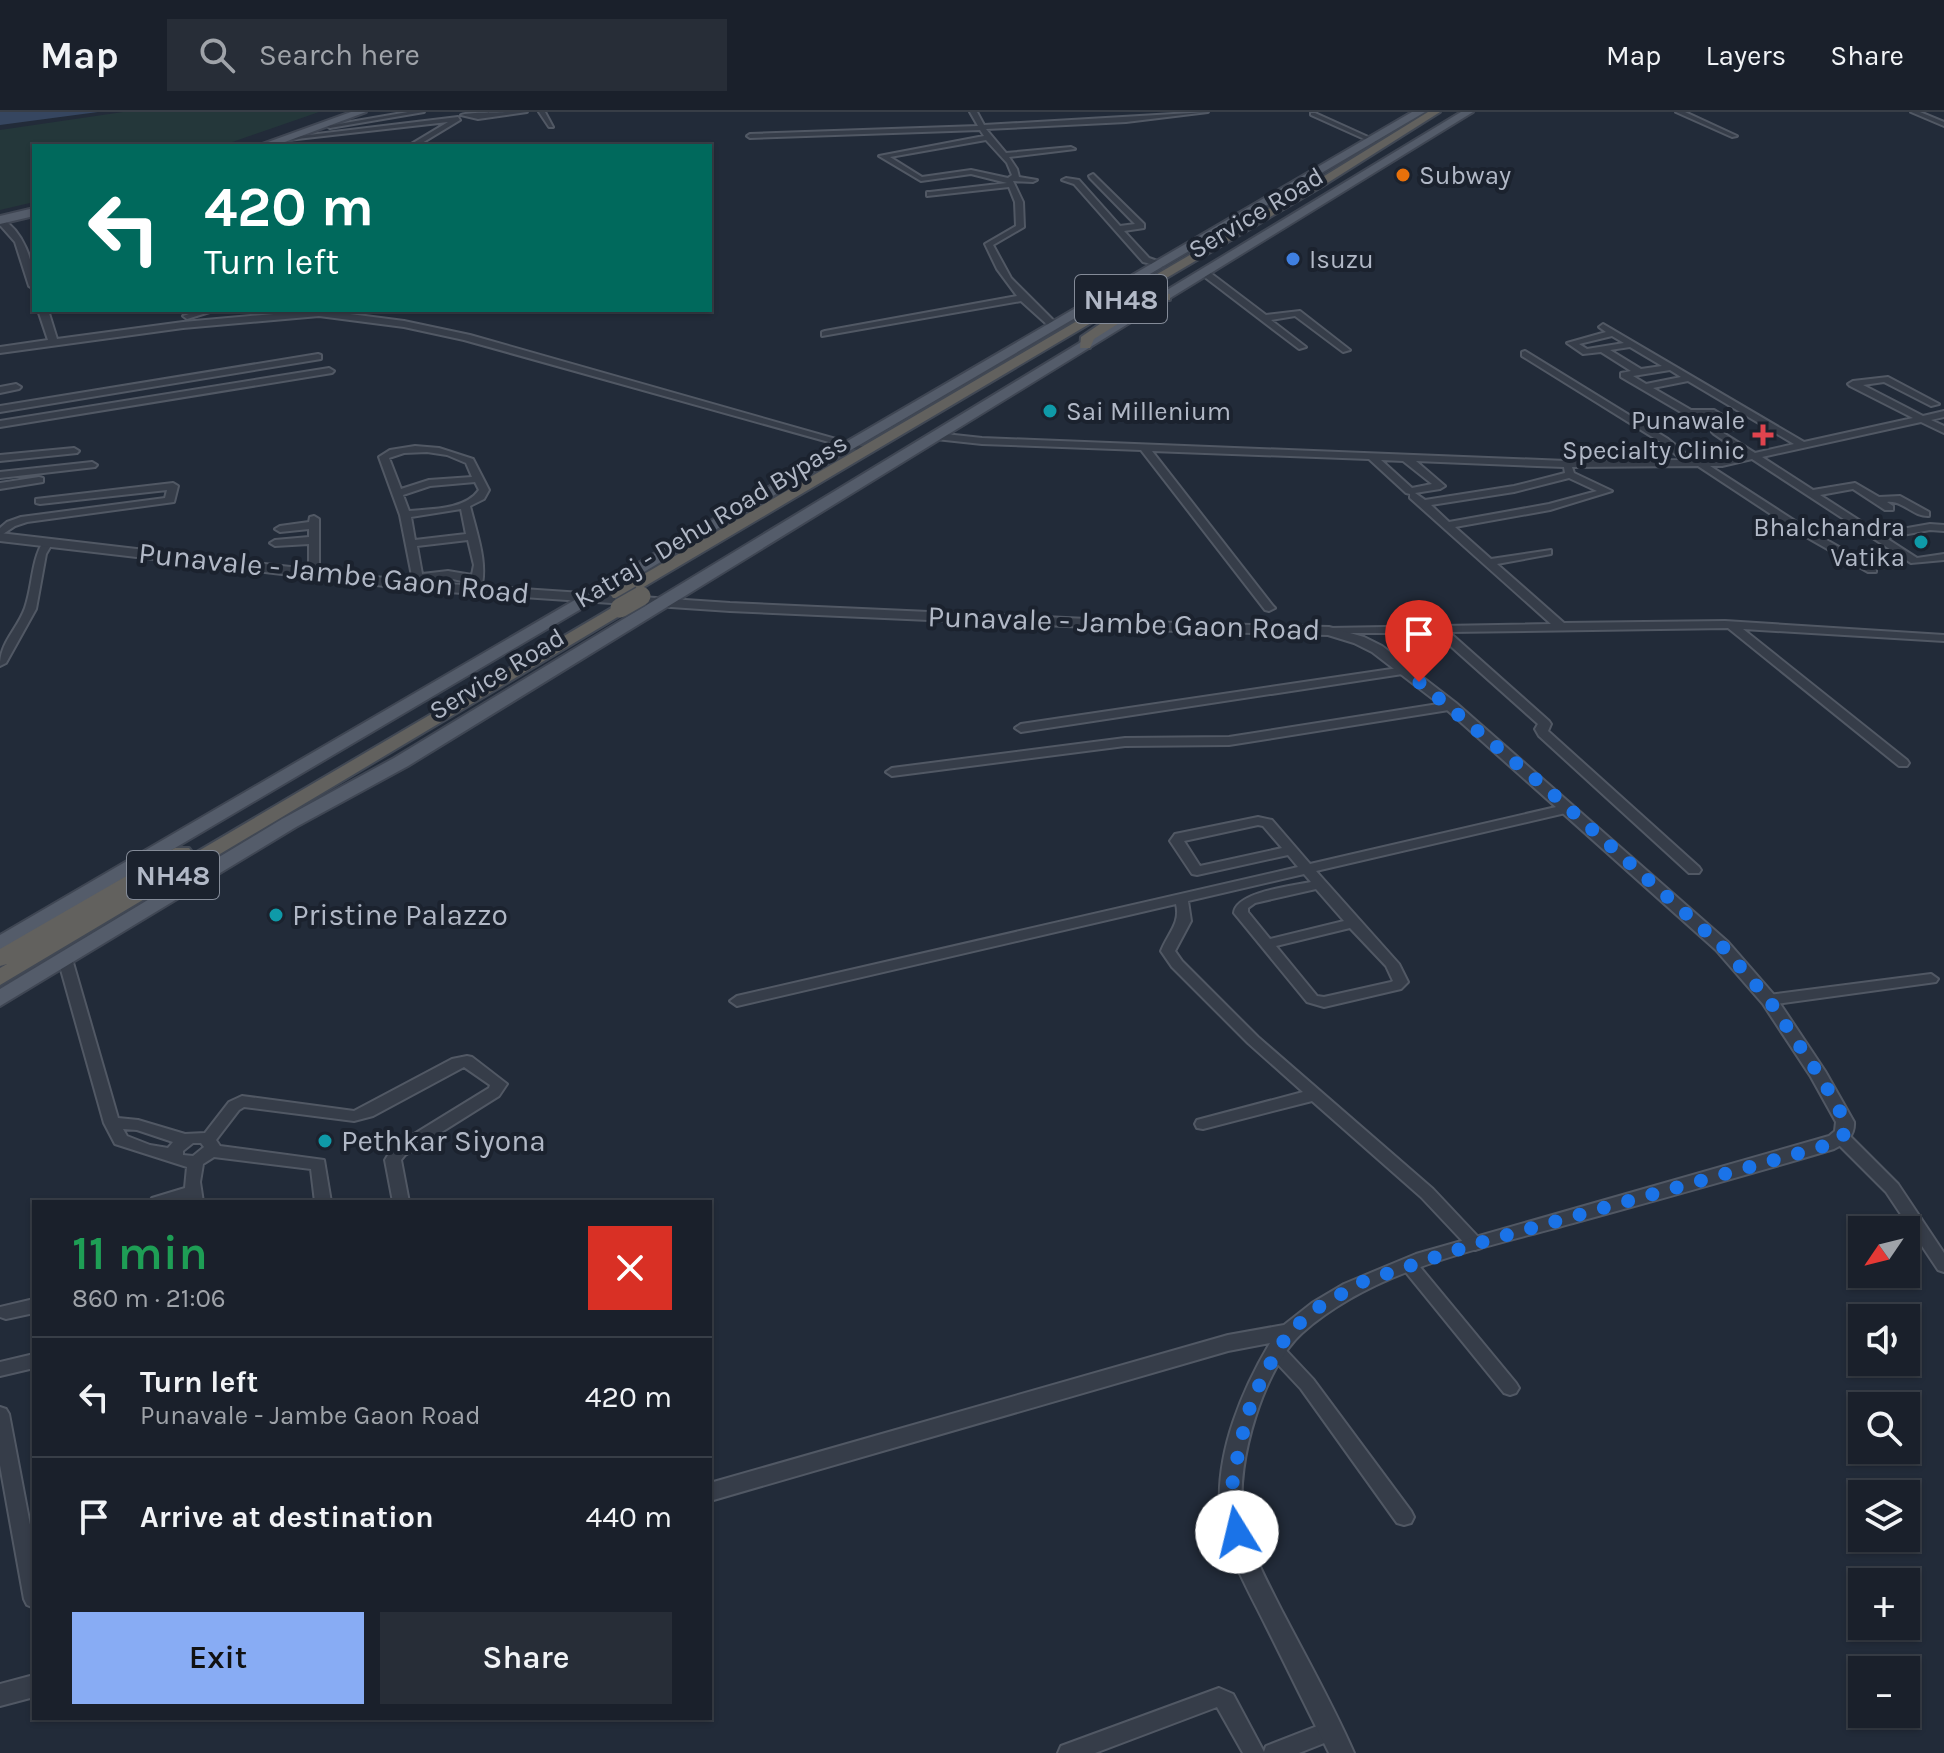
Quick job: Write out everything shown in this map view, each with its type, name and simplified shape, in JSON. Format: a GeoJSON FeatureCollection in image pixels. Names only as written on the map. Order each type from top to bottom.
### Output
{"type":"FeatureCollection","features":[{"type":"Feature","properties":{"kind":"highway","name":"Katraj - Dehu Road Bypass"},"geometry":{"type":"LineString","coordinates":[[0,978],[619,601],[858,447],[1435,112]]}},
{"type":"Feature","properties":{"kind":"highway","name":"Katraj - Dehu Road Bypass"},"geometry":{"type":"LineString","coordinates":[[0,959],[595,602],[641,596],[1120,310],[1148,294],[1195,275],[1408,144],[1450,112]]}},
{"type":"Feature","properties":{"kind":"highway"},"geometry":{"type":"LineString","coordinates":[[1148,294],[1165,297]]}},
{"type":"Feature","properties":{"kind":"highway"},"geometry":{"type":"LineString","coordinates":[[1085,345],[1088,337],[1119,317],[1120,310]]}},
{"type":"Feature","properties":{"kind":"main road"},"geometry":{"type":"LineString","coordinates":[[259,144],[337,112]]}},
{"type":"Feature","properties":{"kind":"main road"},"geometry":{"type":"LineString","coordinates":[[259,144],[288,138],[361,112]]}},
{"type":"Feature","properties":{"kind":"main road","name":"Service Road"},"geometry":{"type":"LineString","coordinates":[[0,944],[595,602],[858,447],[1054,326],[1160,265],[1262,212],[1420,112]]}},
{"type":"Feature","properties":{"kind":"main road"},"geometry":{"type":"LineString","coordinates":[[1408,144],[1468,112]]}},
{"type":"Feature","properties":{"kind":"main road"},"geometry":{"type":"LineString","coordinates":[[0,218],[32,210]]}},
{"type":"Feature","properties":{"kind":"main road","name":"Service Road"},"geometry":{"type":"LineString","coordinates":[[0,999],[289,823],[401,762],[1165,297],[1195,275]]}},
{"type":"Feature","properties":{"kind":"street"},"geometry":{"type":"LineString","coordinates":[[314,129],[421,112]]}},
{"type":"Feature","properties":{"kind":"street"},"geometry":{"type":"LineString","coordinates":[[288,138],[462,115],[478,117],[524,112]]}},
{"type":"Feature","properties":{"kind":"street"},"geometry":{"type":"LineString","coordinates":[[542,112],[551,126]]}},
{"type":"Feature","properties":{"kind":"street"},"geometry":{"type":"LineString","coordinates":[[951,201],[1011,184],[1016,176],[1013,165],[973,112]]}},
{"type":"Feature","properties":{"kind":"street"},"geometry":{"type":"LineString","coordinates":[[750,136],[1126,120],[1205,112]]}},
{"type":"Feature","properties":{"kind":"street"},"geometry":{"type":"LineString","coordinates":[[1679,112],[1734,136]]}},
{"type":"Feature","properties":{"kind":"street"},"geometry":{"type":"LineString","coordinates":[[1914,112],[1944,124]]}},
{"type":"Feature","properties":{"kind":"street"},"geometry":{"type":"LineString","coordinates":[[1313,114],[1373,141]]}},
{"type":"Feature","properties":{"kind":"street"},"geometry":{"type":"LineString","coordinates":[[415,144],[462,115]]}},
{"type":"Feature","properties":{"kind":"street"},"geometry":{"type":"LineString","coordinates":[[990,137],[883,156],[921,179],[961,172],[988,173],[1011,184],[1019,202],[1020,227],[989,244],[999,272],[1022,298],[1054,326]]}},
{"type":"Feature","properties":{"kind":"street"},"geometry":{"type":"LineString","coordinates":[[1005,155],[1071,149]]}},
{"type":"Feature","properties":{"kind":"street"},"geometry":{"type":"LineString","coordinates":[[921,183],[988,173]]}},
{"type":"Feature","properties":{"kind":"street"},"geometry":{"type":"LineString","coordinates":[[1093,176],[1141,226],[1118,229]]}},
{"type":"Feature","properties":{"kind":"street"},"geometry":{"type":"LineString","coordinates":[[930,194],[1033,180]]}},
{"type":"Feature","properties":{"kind":"street"},"geometry":{"type":"LineString","coordinates":[[1066,180],[1076,182],[1146,260],[1160,265]]}},
{"type":"Feature","properties":{"kind":"street"},"geometry":{"type":"LineString","coordinates":[[0,218],[19,241],[32,280]]}},
{"type":"Feature","properties":{"kind":"street"},"geometry":{"type":"LineString","coordinates":[[1195,275],[1265,318],[1302,347]]}},
{"type":"Feature","properties":{"kind":"street"},"geometry":{"type":"LineString","coordinates":[[825,334],[1022,298]]}},
{"type":"Feature","properties":{"kind":"street"},"geometry":{"type":"LineString","coordinates":[[44,312],[53,342]]}},
{"type":"Feature","properties":{"kind":"street"},"geometry":{"type":"LineString","coordinates":[[0,350],[188,316],[301,312]]}},
{"type":"Feature","properties":{"kind":"street"},"geometry":{"type":"LineString","coordinates":[[335,312],[466,337],[858,447]]}},
{"type":"Feature","properties":{"kind":"street"},"geometry":{"type":"LineString","coordinates":[[1265,318],[1297,313],[1346,350]]}},
{"type":"Feature","properties":{"kind":"street"},"geometry":{"type":"LineString","coordinates":[[1603,327],[1801,444]]}},
{"type":"Feature","properties":{"kind":"street"},"geometry":{"type":"LineString","coordinates":[[1614,333],[1570,341],[1586,352],[1632,344]]}},
{"type":"Feature","properties":{"kind":"street"},"geometry":{"type":"LineString","coordinates":[[1602,349],[1640,373]]}},
{"type":"Feature","properties":{"kind":"street"},"geometry":{"type":"LineString","coordinates":[[1525,354],[1805,532],[1872,570]]}},
{"type":"Feature","properties":{"kind":"street"},"geometry":{"type":"LineString","coordinates":[[0,409],[323,364],[0,421]]}},
{"type":"Feature","properties":{"kind":"street"},"geometry":{"type":"LineString","coordinates":[[1672,367],[1624,375],[1689,413],[1714,413],[1738,428]]}},
{"type":"Feature","properties":{"kind":"street"},"geometry":{"type":"LineString","coordinates":[[1643,387],[1690,378]]}},
{"type":"Feature","properties":{"kind":"street"},"geometry":{"type":"LineString","coordinates":[[1934,404],[1885,379],[1853,384],[1944,430]]}},
{"type":"Feature","properties":{"kind":"street"},"geometry":{"type":"LineString","coordinates":[[0,390],[16,391],[0,398]]}},
{"type":"Feature","properties":{"kind":"street"},"geometry":{"type":"LineString","coordinates":[[936,436],[982,441],[1405,457],[1568,469],[1698,465],[1944,414]]}},
{"type":"Feature","properties":{"kind":"street"},"geometry":{"type":"LineString","coordinates":[[1765,422],[1717,432],[1915,561],[1944,557]]}},
{"type":"Feature","properties":{"kind":"street"},"geometry":{"type":"LineString","coordinates":[[1144,447],[1269,608]]}},
{"type":"Feature","properties":{"kind":"street"},"geometry":{"type":"LineString","coordinates":[[405,515],[465,506],[485,494],[470,461],[426,449],[399,451],[384,457],[405,515],[418,582]]}},
{"type":"Feature","properties":{"kind":"street"},"geometry":{"type":"LineString","coordinates":[[0,458],[74,451]]}},
{"type":"Feature","properties":{"kind":"street"},"geometry":{"type":"LineString","coordinates":[[1371,456],[1410,491],[1440,486],[1405,457]]}},
{"type":"Feature","properties":{"kind":"street"},"geometry":{"type":"LineString","coordinates":[[1414,496],[1449,524],[1550,507],[1607,491],[1568,469],[1514,489],[1425,502],[1449,524],[1491,562],[1562,628]]}},
{"type":"Feature","properties":{"kind":"street"},"geometry":{"type":"LineString","coordinates":[[0,475],[90,470],[0,486]]}},
{"type":"Feature","properties":{"kind":"street"},"geometry":{"type":"LineString","coordinates":[[397,494],[429,483],[479,479]]}},
{"type":"Feature","properties":{"kind":"street"},"geometry":{"type":"LineString","coordinates":[[0,535],[11,524],[25,519],[170,500],[173,486],[40,501]]}},
{"type":"Feature","properties":{"kind":"street"},"geometry":{"type":"LineString","coordinates":[[1812,493],[1855,486],[1889,508]]}},
{"type":"Feature","properties":{"kind":"street"},"geometry":{"type":"LineString","coordinates":[[1877,500],[1901,499],[1925,514]]}},
{"type":"Feature","properties":{"kind":"street"},"geometry":{"type":"LineString","coordinates":[[465,506],[479,565],[477,586]]}},
{"type":"Feature","properties":{"kind":"street"},"geometry":{"type":"LineString","coordinates":[[280,529],[314,522],[314,575]]}},
{"type":"Feature","properties":{"kind":"street"},"geometry":{"type":"LineString","coordinates":[[1877,536],[1936,526],[1944,528]]}},
{"type":"Feature","properties":{"kind":"street","name":"Punavale - Jambe Gaon Road"},"geometry":{"type":"LineString","coordinates":[[0,535],[314,575],[477,586],[595,602],[665,602],[1177,627],[1329,631],[1367,643],[1451,706],[1722,946],[1769,1000],[1838,1106],[1845,1122],[1842,1138]]}},
{"type":"Feature","properties":{"kind":"street"},"geometry":{"type":"LineString","coordinates":[[411,544],[472,536]]}},
{"type":"Feature","properties":{"kind":"street"},"geometry":{"type":"LineString","coordinates":[[275,543],[314,540]]}},
{"type":"Feature","properties":{"kind":"street"},"geometry":{"type":"LineString","coordinates":[[0,663],[30,609],[41,554],[48,542]]}},
{"type":"Feature","properties":{"kind":"street"},"geometry":{"type":"LineString","coordinates":[[1491,562],[1547,552]]}},
{"type":"Feature","properties":{"kind":"street"},"geometry":{"type":"LineString","coordinates":[[1731,625],[1903,763]]}},
{"type":"Feature","properties":{"kind":"street"},"geometry":{"type":"LineString","coordinates":[[1329,631],[1731,625],[1944,638]]}},
{"type":"Feature","properties":{"kind":"street"},"geometry":{"type":"LineString","coordinates":[[1440,630],[1526,705],[1545,724],[1543,733],[1694,870]]}},
{"type":"Feature","properties":{"kind":"street"},"geometry":{"type":"LineString","coordinates":[[1021,728],[1405,671]]}},
{"type":"Feature","properties":{"kind":"street"},"geometry":{"type":"LineString","coordinates":[[892,772],[1125,742],[1229,741],[1451,706]]}},
{"type":"Feature","properties":{"kind":"street"},"geometry":{"type":"LineString","coordinates":[[737,1001],[1569,808]]}},
{"type":"Feature","properties":{"kind":"street"},"geometry":{"type":"LineString","coordinates":[[1291,850],[1197,871],[1177,841],[1180,837],[1263,821],[1291,850],[1352,923],[1397,971],[1401,982],[1396,986],[1317,1001],[1308,995],[1241,913],[1244,903],[1319,884]]}},
{"type":"Feature","properties":{"kind":"street"},"geometry":{"type":"LineString","coordinates":[[1180,897],[1187,912],[1186,919],[1168,951],[1177,964],[1253,1040],[1427,1193],[1475,1244]]}},
{"type":"Feature","properties":{"kind":"street"},"geometry":{"type":"LineString","coordinates":[[1268,944],[1352,923]]}},
{"type":"Feature","properties":{"kind":"street"},"geometry":{"type":"LineString","coordinates":[[65,959],[112,1123],[121,1140],[147,1150],[174,1155],[179,1161],[196,1161]]}},
{"type":"Feature","properties":{"kind":"street"},"geometry":{"type":"LineString","coordinates":[[1769,1000],[1931,979]]}},
{"type":"Feature","properties":{"kind":"street"},"geometry":{"type":"LineString","coordinates":[[172,1200],[194,1197],[196,1161],[210,1145],[234,1106],[242,1101],[354,1116],[457,1063],[467,1061],[499,1084],[494,1092],[399,1151],[393,1160],[401,1200]]}},
{"type":"Feature","properties":{"kind":"street"},"geometry":{"type":"LineString","coordinates":[[1203,1124],[1317,1094]]}},
{"type":"Feature","properties":{"kind":"street"},"geometry":{"type":"LineString","coordinates":[[112,1123],[138,1125],[185,1140]]}},
{"type":"Feature","properties":{"kind":"street"},"geometry":{"type":"LineString","coordinates":[[174,1155],[176,1147],[185,1140],[198,1137],[210,1145],[318,1164],[323,1200]]}},
{"type":"Feature","properties":{"kind":"street"},"geometry":{"type":"LineString","coordinates":[[1342,1753],[1258,1586],[1246,1558],[1231,1506],[1237,1448],[1247,1415],[1289,1332],[1362,1282],[1475,1244],[1828,1145],[1842,1138],[1892,1188],[1944,1266]]}},
{"type":"Feature","properties":{"kind":"street"},"geometry":{"type":"LineString","coordinates":[[1410,1266],[1510,1388]]}},
{"type":"Feature","properties":{"kind":"street"},"geometry":{"type":"LineString","coordinates":[[6,1312],[32,1306]]}},
{"type":"Feature","properties":{"kind":"street"},"geometry":{"type":"LineString","coordinates":[[712,1491],[1169,1359],[1228,1343],[1289,1332]]}},
{"type":"Feature","properties":{"kind":"street"},"geometry":{"type":"LineString","coordinates":[[1277,1352],[1307,1384],[1404,1517]]}},
{"type":"Feature","properties":{"kind":"street"},"geometry":{"type":"LineString","coordinates":[[0,1369],[32,1361]]}},
{"type":"Feature","properties":{"kind":"street"},"geometry":{"type":"LineString","coordinates":[[0,1414],[32,1588]]}},
{"type":"Feature","properties":{"kind":"street"},"geometry":{"type":"LineString","coordinates":[[0,1695],[32,1687]]}},
{"type":"Feature","properties":{"kind":"street"},"geometry":{"type":"LineString","coordinates":[[1069,1753],[1219,1697],[1226,1701],[1254,1753]]}},
{"type":"Feature","properties":{"kind":"street"},"geometry":{"type":"LineString","coordinates":[[1274,1753],[1330,1731]]}},
{"type":"Feature","properties":{"kind":"shaded area"},"geometry":{"type":"Polygon","coordinates":[[[123,112],[319,112],[227,144],[32,144],[32,202],[0,210],[0,130],[123,112]]]}},
{"type":"Feature","properties":{"kind":"water"},"geometry":{"type":"Polygon","coordinates":[[[0,112],[98,112],[0,125],[0,112]]]}},
{"type":"Feature","properties":{"kind":"place","name":"Subway"},"geometry":{"type":"Point","coordinates":[1403,175]}},
{"type":"Feature","properties":{"kind":"place","name":"Isuzu"},"geometry":{"type":"Point","coordinates":[1293,259]}},
{"type":"Feature","properties":{"kind":"place","name":"Sai Millenium"},"geometry":{"type":"Point","coordinates":[1050,411]}},
{"type":"Feature","properties":{"kind":"place","name":"Punawale Specialty Clinic"},"geometry":{"type":"Point","coordinates":[1763,435]}},
{"type":"Feature","properties":{"kind":"place","name":"Bhalchandra Vatika"},"geometry":{"type":"Point","coordinates":[1921,542]}},
{"type":"Feature","properties":{"kind":"place","name":"Pristine Palazzo"},"geometry":{"type":"Point","coordinates":[276,915]}},
{"type":"Feature","properties":{"kind":"place","name":"Pethkar Siyona"},"geometry":{"type":"Point","coordinates":[325,1141]}},
{"type":"Feature","properties":{"kind":"route"},"geometry":{"type":"LineString","coordinates":[[1237,1532],[1231,1506],[1233,1477],[1237,1448],[1247,1415],[1263,1376],[1289,1332],[1319,1307],[1362,1282],[1475,1244],[1828,1145],[1842,1138],[1846,1129],[1838,1106],[1769,1000],[1722,946],[1546,788],[1419,682]]}}]}
